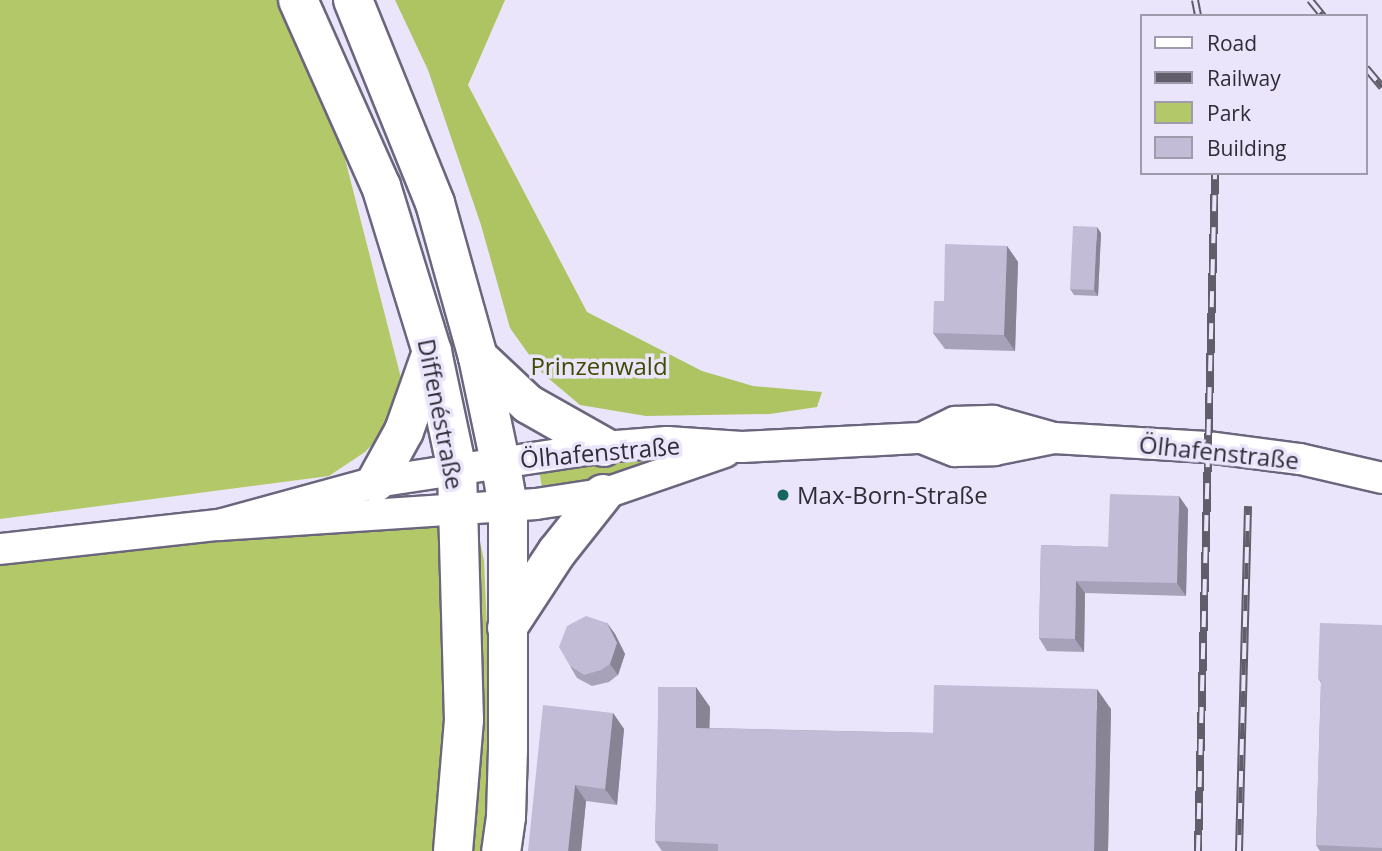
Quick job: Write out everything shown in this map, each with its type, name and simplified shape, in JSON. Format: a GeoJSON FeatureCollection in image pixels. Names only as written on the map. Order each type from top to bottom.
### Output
{"type":"FeatureCollection","features":[{"type":"Feature","properties":{"kind":"main road","name":"Diffenéstraße"},"geometry":{"type":"LineString","coordinates":[[298,0],[381,186],[432,352],[457,470],[464,720],[453,851]]}},
{"type":"Feature","properties":{"kind":"main road","name":"Diffenéstraße"},"geometry":{"type":"LineString","coordinates":[[353,0],[435,203],[478,357],[508,506],[508,749],[506,817],[501,851]]}},
{"type":"Feature","properties":{"kind":"main road"},"geometry":{"type":"LineString","coordinates":[[376,482],[404,431],[432,352]]}},
{"type":"Feature","properties":{"kind":"main road"},"geometry":{"type":"LineString","coordinates":[[478,357],[528,404],[604,447]]}},
{"type":"Feature","properties":{"kind":"main road"},"geometry":{"type":"LineString","coordinates":[[507,628],[557,552],[603,494]]}},
{"type":"Feature","properties":{"kind":"street","name":"Ölhafenstraße"},"geometry":{"type":"LineString","coordinates":[[500,461],[604,447],[667,442],[742,447],[922,438],[955,451],[994,450],[1054,438],[1221,449],[1300,459],[1382,478]]}},
{"type":"Feature","properties":{"kind":"street","name":"Ölhafenstraße"},"geometry":{"type":"LineString","coordinates":[[458,508],[508,506],[603,494],[742,447]]}},
{"type":"Feature","properties":{"kind":"street"},"geometry":{"type":"LineString","coordinates":[[219,525],[376,482],[500,461]]}},
{"type":"Feature","properties":{"kind":"street"},"geometry":{"type":"LineString","coordinates":[[0,549],[219,525],[386,516],[458,508]]}},
{"type":"Feature","properties":{"kind":"green space"},"geometry":{"type":"Polygon","coordinates":[[[0,0],[279,0],[329,96],[401,378],[384,432],[365,452],[329,476],[0,519],[0,0]]]}},
{"type":"Feature","properties":{"kind":"green space","name":"Prinzenwald"},"geometry":{"type":"Polygon","coordinates":[[[395,0],[505,0],[468,85],[587,312],[702,371],[753,386],[822,392],[817,407],[770,414],[646,416],[580,405],[542,373],[510,328],[481,225],[428,70],[395,0]]]}},
{"type":"Feature","properties":{"kind":"green space"},"geometry":{"type":"Polygon","coordinates":[[[641,457],[645,463],[607,477],[564,487],[542,488],[539,469],[641,457]]]}},
{"type":"Feature","properties":{"kind":"green space"},"geometry":{"type":"Polygon","coordinates":[[[458,508],[449,851],[0,851],[0,549],[458,508]]]}},
{"type":"Feature","properties":{"kind":"green space"},"geometry":{"type":"Polygon","coordinates":[[[480,542],[484,560],[493,766],[486,851],[470,851],[477,546],[480,542]]]}},
{"type":"Feature","properties":{"kind":"building"},"geometry":{"type":"Polygon","coordinates":[[[1073,226],[1097,227],[1094,290],[1070,289],[1073,226]]]}},
{"type":"Feature","properties":{"kind":"building"},"geometry":{"type":"Polygon","coordinates":[[[945,244],[1007,246],[1004,335],[933,333],[934,301],[944,301],[945,244]]]}},
{"type":"Feature","properties":{"kind":"building"},"geometry":{"type":"Polygon","coordinates":[[[1110,494],[1179,496],[1177,583],[1076,581],[1075,639],[1039,638],[1041,545],[1108,547],[1110,494]]]}},
{"type":"Feature","properties":{"kind":"building"},"geometry":{"type":"Polygon","coordinates":[[[586,616],[607,623],[617,643],[610,664],[584,675],[570,666],[559,647],[567,626],[586,616]]]}},
{"type":"Feature","properties":{"kind":"building"},"geometry":{"type":"Polygon","coordinates":[[[1320,623],[1382,625],[1382,848],[1316,845],[1320,623]]]}},
{"type":"Feature","properties":{"kind":"building"},"geometry":{"type":"Polygon","coordinates":[[[934,685],[1097,689],[1094,851],[718,851],[718,844],[655,841],[658,714],[661,715],[658,713],[658,687],[696,687],[696,728],[933,733],[934,685]]]}},
{"type":"Feature","properties":{"kind":"building"},"geometry":{"type":"Polygon","coordinates":[[[543,705],[613,713],[605,789],[575,785],[568,851],[528,851],[543,705]]]}},
{"type":"Feature","properties":{"kind":"railway"},"geometry":{"type":"LineString","coordinates":[[1195,0],[1198,14]]}},
{"type":"Feature","properties":{"kind":"railway"},"geometry":{"type":"LineString","coordinates":[[1310,0],[1321,14]]}},
{"type":"Feature","properties":{"kind":"railway"},"geometry":{"type":"LineString","coordinates":[[1368,70],[1382,87]]}},
{"type":"Feature","properties":{"kind":"railway"},"geometry":{"type":"LineString","coordinates":[[1198,851],[1215,175]]}},
{"type":"Feature","properties":{"kind":"railway"},"geometry":{"type":"LineString","coordinates":[[1239,851],[1248,506]]}},
{"type":"Feature","properties":{"kind":"place","name":"Max-Born-Straße"},"geometry":{"type":"Point","coordinates":[783,495]}}]}
